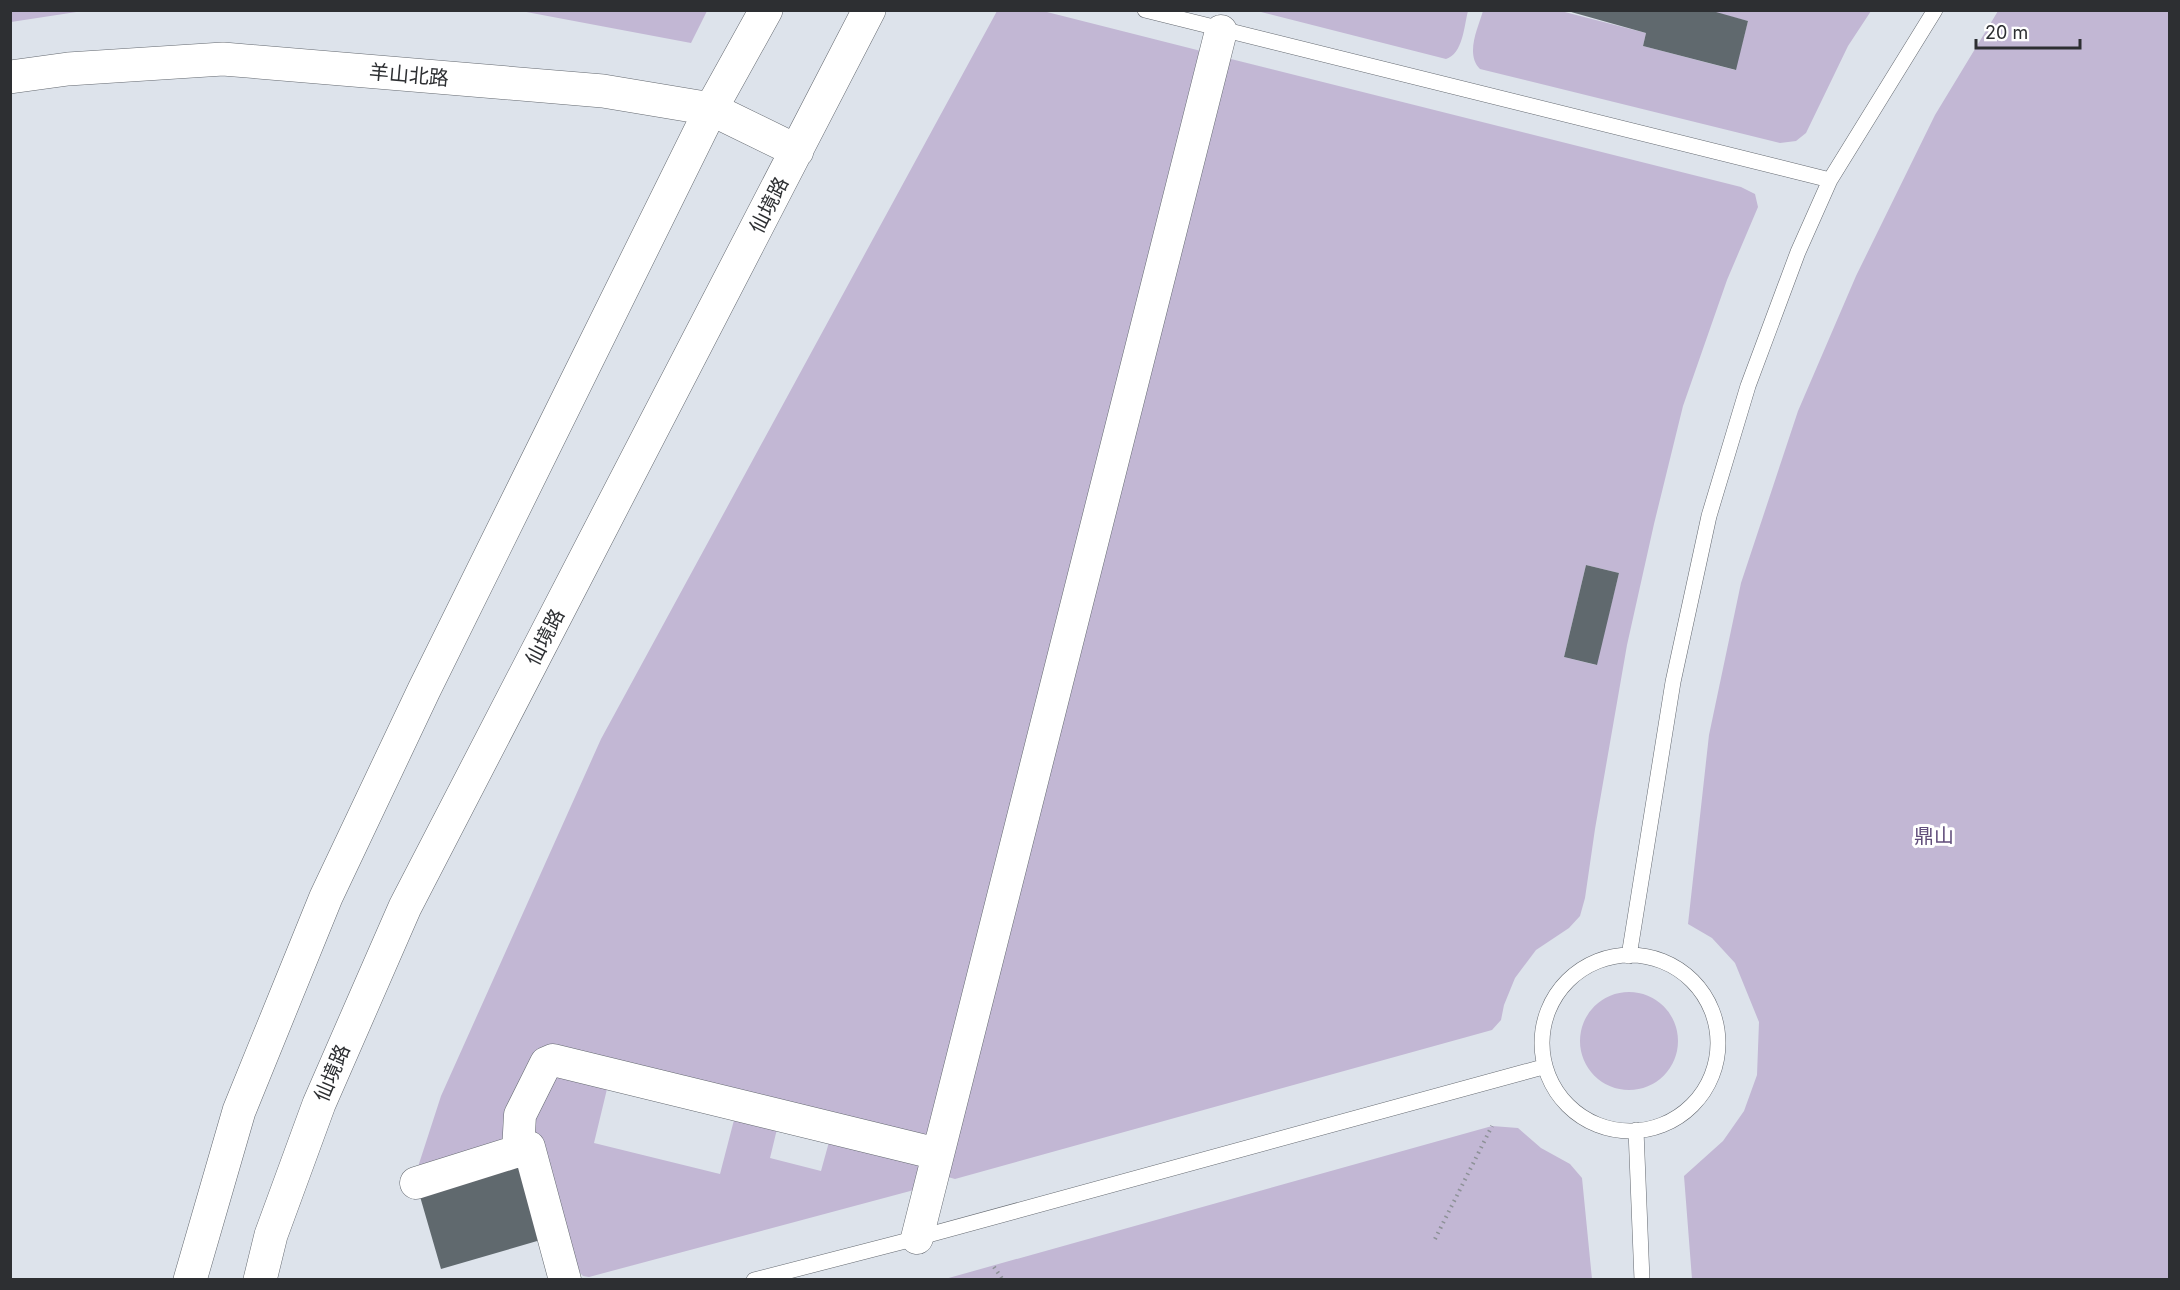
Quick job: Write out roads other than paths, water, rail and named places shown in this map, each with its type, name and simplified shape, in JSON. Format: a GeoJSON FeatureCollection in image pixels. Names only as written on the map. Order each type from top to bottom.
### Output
{"type":"FeatureCollection","features":[{"type":"Feature","properties":{"kind":"main road"},"geometry":{"type":"LineString","coordinates":[[190,1280],[239,1111],[326,897],[424,690],[711,109],[766,10]]}},
{"type":"Feature","properties":{"kind":"main road","name":"仙境路"},"geometry":{"type":"LineString","coordinates":[[260,1280],[271,1235],[318,1104],[405,907],[869,10]]}},
{"type":"Feature","properties":{"kind":"main road","name":"羊山北路"},"geometry":{"type":"LineString","coordinates":[[10,77],[68,69],[223,59],[603,91],[711,109],[797,151]]}},
{"type":"Feature","properties":{"kind":"street"},"geometry":{"type":"LineString","coordinates":[[918,1238],[1221,31]]}},
{"type":"Feature","properties":{"kind":"street"},"geometry":{"type":"LineString","coordinates":[[518,1151],[520,1115],[546,1063],[553,1060],[938,1154]]}},
{"type":"Feature","properties":{"kind":"street"},"geometry":{"type":"LineString","coordinates":[[416,1183],[529,1147],[566,1280]]}},
{"type":"Feature","properties":{"kind":"lane"},"geometry":{"type":"LineString","coordinates":[[1145,10],[1221,31],[1830,180]]}},
{"type":"Feature","properties":{"kind":"lane"},"geometry":{"type":"LineString","coordinates":[[1629,956],[1673,682],[1709,516],[1748,386],[1798,252],[1830,180],[1935,10]]}},
{"type":"Feature","properties":{"kind":"lane"},"geometry":{"type":"LineString","coordinates":[[1629,956],[1651,956],[1692,979],[1716,1018],[1717,1065],[1694,1105],[1655,1129],[1608,1130],[1567,1107],[1543,1067],[1542,1021],[1565,981],[1605,957],[1629,956]]}},
{"type":"Feature","properties":{"kind":"lane"},"geometry":{"type":"LineString","coordinates":[[755,1279],[918,1238],[1543,1067]]}},
{"type":"Feature","properties":{"kind":"lane"},"geometry":{"type":"LineString","coordinates":[[1636,1130],[1642,1280]]}},
{"type":"Feature","properties":{"kind":"park label","name":"鼎山"},"geometry":{"type":"Point","coordinates":[1934,836]}}]}
